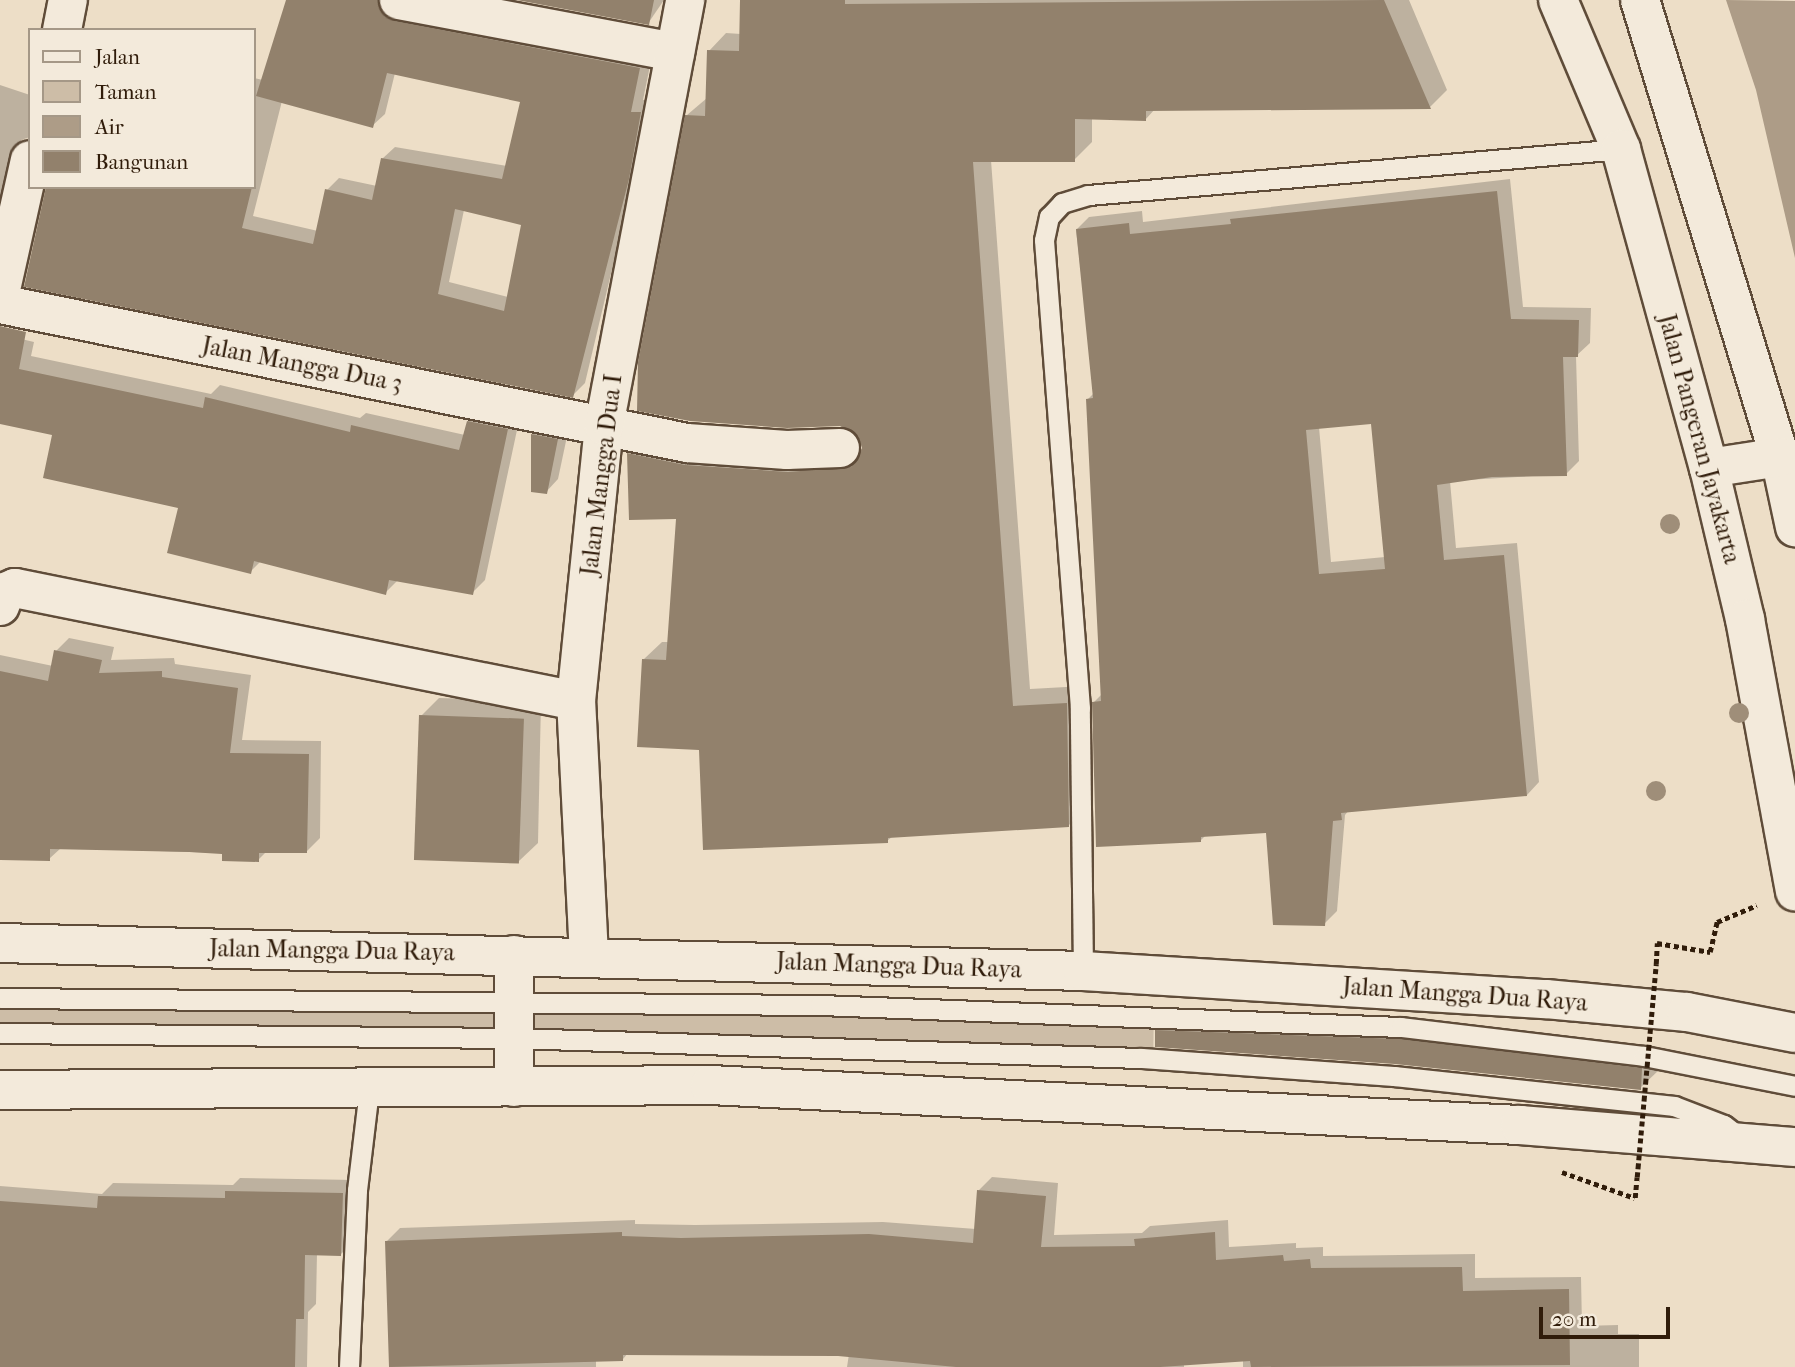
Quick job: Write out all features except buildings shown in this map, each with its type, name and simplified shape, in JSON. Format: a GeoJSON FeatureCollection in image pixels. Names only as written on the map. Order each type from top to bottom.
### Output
{"type":"FeatureCollection","features":[{"type":"Feature","properties":{"kind":"main road"},"geometry":{"type":"LineString","coordinates":[[62,28],[68,0]]}},
{"type":"Feature","properties":{"kind":"main road"},"geometry":{"type":"LineString","coordinates":[[399,0],[674,52]]}},
{"type":"Feature","properties":{"kind":"main road","name":"Jalan Mangga Dua I"},"geometry":{"type":"LineString","coordinates":[[589,956],[576,701],[604,426],[685,0]]}},
{"type":"Feature","properties":{"kind":"main road","name":"Jalan Pangeran Jayakarta"},"geometry":{"type":"LineString","coordinates":[[1558,0],[1621,149],[1709,468],[1745,619],[1782,895]]}},
{"type":"Feature","properties":{"kind":"main road"},"geometry":{"type":"LineString","coordinates":[[1640,0],[1780,457],[1795,527]]}},
{"type":"Feature","properties":{"kind":"main road"},"geometry":{"type":"LineString","coordinates":[[0,294],[28,169]]}},
{"type":"Feature","properties":{"kind":"main road","name":"Jalan Mangga Dua 3"},"geometry":{"type":"LineString","coordinates":[[0,304],[687,443],[787,450],[840,448]]}},
{"type":"Feature","properties":{"kind":"main road"},"geometry":{"type":"LineString","coordinates":[[1709,468],[1780,457]]}},
{"type":"Feature","properties":{"kind":"main road"},"geometry":{"type":"LineString","coordinates":[[0,607],[5,592],[15,588],[576,701]]}},
{"type":"Feature","properties":{"kind":"main road","name":"Jalan Mangga Dua Raya"},"geometry":{"type":"LineString","coordinates":[[0,943],[589,956],[1083,971],[1546,999],[1687,1012],[1795,1033]]}},
{"type":"Feature","properties":{"kind":"main road"},"geometry":{"type":"LineString","coordinates":[[514,955],[514,1087]]}},
{"type":"Feature","properties":{"kind":"main road"},"geometry":{"type":"LineString","coordinates":[[0,1090],[710,1085],[1520,1125],[1795,1147]]}},
{"type":"Feature","properties":{"kind":"lane"},"geometry":{"type":"LineString","coordinates":[[1083,971],[1080,708],[1044,240],[1049,218],[1062,203],[1088,195],[1621,149]]}},
{"type":"Feature","properties":{"kind":"lane"},"geometry":{"type":"LineString","coordinates":[[0,998],[514,1020],[1394,1076],[1674,1106],[1724,1125],[1746,1142]]}},
{"type":"Feature","properties":{"kind":"lane"},"geometry":{"type":"LineString","coordinates":[[0,1033],[514,1020],[834,1006],[1413,1027],[1644,1056],[1795,1086]]}},
{"type":"Feature","properties":{"kind":"lane"},"geometry":{"type":"LineString","coordinates":[[349,1367],[357,1190],[369,1089]]}},
{"type":"Feature","properties":{"kind":"path"},"geometry":{"type":"LineString","coordinates":[[1555,1170],[1635,1198],[1657,943],[1710,952],[1717,922],[1782,895]]}},
{"type":"Feature","properties":{"kind":"green space"},"geometry":{"type":"Polygon","coordinates":[[[0,997],[1154,1017],[1153,1053],[0,1033],[0,997]]]}},
{"type":"Feature","properties":{"kind":"water"},"geometry":{"type":"Polygon","coordinates":[[[1726,0],[1795,1],[1795,258],[1756,90],[1726,0]]]}}]}
